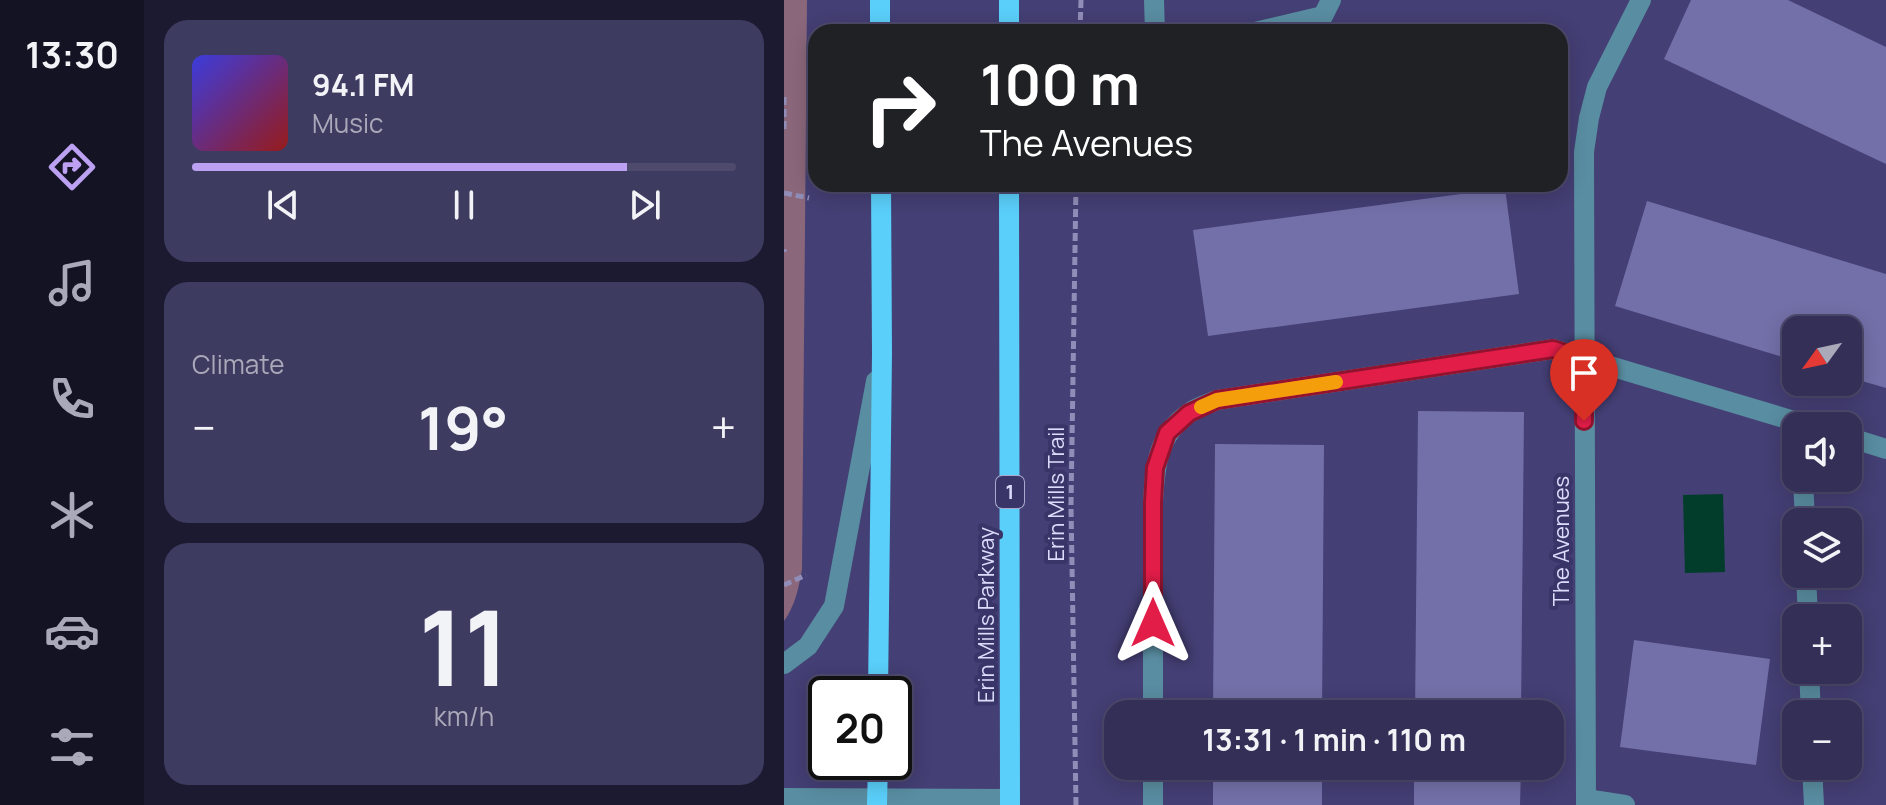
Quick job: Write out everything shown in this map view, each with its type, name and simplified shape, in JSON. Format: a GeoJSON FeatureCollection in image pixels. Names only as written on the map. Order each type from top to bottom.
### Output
{"type":"FeatureCollection","features":[{"type":"Feature","properties":{"kind":"main road"},"geometry":{"type":"LineString","coordinates":[[880,0],[880,24]]}},
{"type":"Feature","properties":{"kind":"main road"},"geometry":{"type":"LineString","coordinates":[[1009,0],[1009,24]]}},
{"type":"Feature","properties":{"kind":"main road"},"geometry":{"type":"LineString","coordinates":[[878,676],[881,192]]}},
{"type":"Feature","properties":{"kind":"main road","name":"Erin Mills Parkway"},"geometry":{"type":"LineString","coordinates":[[1009,192],[1010,802]]}},
{"type":"Feature","properties":{"kind":"main road"},"geometry":{"type":"LineString","coordinates":[[877,802],[878,780]]}},
{"type":"Feature","properties":{"kind":"lane"},"geometry":{"type":"LineString","coordinates":[[1154,0],[1155,24]]}},
{"type":"Feature","properties":{"kind":"lane"},"geometry":{"type":"LineString","coordinates":[[1289,24],[1323,16],[1331,0]]}},
{"type":"Feature","properties":{"kind":"lane","name":"The Avenues"},"geometry":{"type":"LineString","coordinates":[[1586,802],[1584,152],[1597,87],[1641,0]]}},
{"type":"Feature","properties":{"kind":"lane"},"geometry":{"type":"LineString","coordinates":[[1153,700],[1155,468],[1167,433],[1189,413],[1217,400],[1553,349],[1782,418]]}},
{"type":"Feature","properties":{"kind":"lane"},"geometry":{"type":"LineString","coordinates":[[784,664],[808,646],[834,606],[882,353]]}},
{"type":"Feature","properties":{"kind":"lane"},"geometry":{"type":"LineString","coordinates":[[1862,441],[1886,449]]}},
{"type":"Feature","properties":{"kind":"lane"},"geometry":{"type":"LineString","coordinates":[[1153,780],[1153,805]]}},
{"type":"Feature","properties":{"kind":"lane"},"geometry":{"type":"LineString","coordinates":[[1813,780],[1814,805]]}},
{"type":"Feature","properties":{"kind":"lane"},"geometry":{"type":"LineString","coordinates":[[784,798],[1010,802]]}},
{"type":"Feature","properties":{"kind":"lane"},"geometry":{"type":"LineString","coordinates":[[1586,802],[1625,805]]}},
{"type":"Feature","properties":{"kind":"path"},"geometry":{"type":"LineString","coordinates":[[1080,24],[1081,0]]}},
{"type":"Feature","properties":{"kind":"path"},"geometry":{"type":"LineString","coordinates":[[784,97],[784,129]]}},
{"type":"Feature","properties":{"kind":"path","name":"Erin Mills Trail"},"geometry":{"type":"LineString","coordinates":[[1076,192],[1071,505],[1076,805]]}},
{"type":"Feature","properties":{"kind":"path"},"geometry":{"type":"LineString","coordinates":[[784,193],[809,198]]}},
{"type":"Feature","properties":{"kind":"path"},"geometry":{"type":"LineString","coordinates":[[784,585],[807,575]]}},
{"type":"Feature","properties":{"kind":"shaded area"},"geometry":{"type":"Polygon","coordinates":[[[784,0],[807,0],[802,569],[794,603],[784,621],[784,0]]]}},
{"type":"Feature","properties":{"kind":"shaded area"},"geometry":{"type":"Polygon","coordinates":[[[1723,494],[1725,572],[1685,573],[1683,495],[1723,494]]]}},
{"type":"Feature","properties":{"kind":"building"},"geometry":{"type":"Polygon","coordinates":[[[1691,0],[1788,0],[1886,47],[1886,164],[1664,59],[1691,0]]]}},
{"type":"Feature","properties":{"kind":"building"},"geometry":{"type":"Polygon","coordinates":[[[1475,192],[1506,192],[1519,294],[1208,336],[1193,230],[1475,192]]]}},
{"type":"Feature","properties":{"kind":"building"},"geometry":{"type":"Polygon","coordinates":[[[1647,201],[1886,274],[1886,388],[1862,381],[1862,316],[1782,316],[1782,357],[1615,306],[1647,201]]]}},
{"type":"Feature","properties":{"kind":"building"},"geometry":{"type":"Polygon","coordinates":[[[1418,411],[1524,412],[1521,700],[1415,700],[1418,411]]]}},
{"type":"Feature","properties":{"kind":"building"},"geometry":{"type":"Polygon","coordinates":[[[1215,444],[1324,445],[1322,700],[1213,700],[1215,444]]]}},
{"type":"Feature","properties":{"kind":"building"},"geometry":{"type":"Polygon","coordinates":[[[1634,640],[1770,659],[1756,765],[1620,747],[1634,640]]]}},
{"type":"Feature","properties":{"kind":"building"},"geometry":{"type":"Polygon","coordinates":[[[1213,780],[1322,780],[1322,805],[1213,805],[1213,780]]]}},
{"type":"Feature","properties":{"kind":"building"},"geometry":{"type":"Polygon","coordinates":[[[1414,780],[1521,780],[1520,805],[1414,805],[1414,780]]]}},
{"type":"Feature","properties":{"kind":"slow traffic"},"geometry":{"type":"LineString","coordinates":[[1201,407],[1217,400],[1336,382]]}},
{"type":"Feature","properties":{"kind":"route"},"geometry":{"type":"LineString","coordinates":[[1153,623],[1155,468],[1167,433],[1189,413],[1217,400],[1553,349],[1584,359],[1584,421]]}}]}
